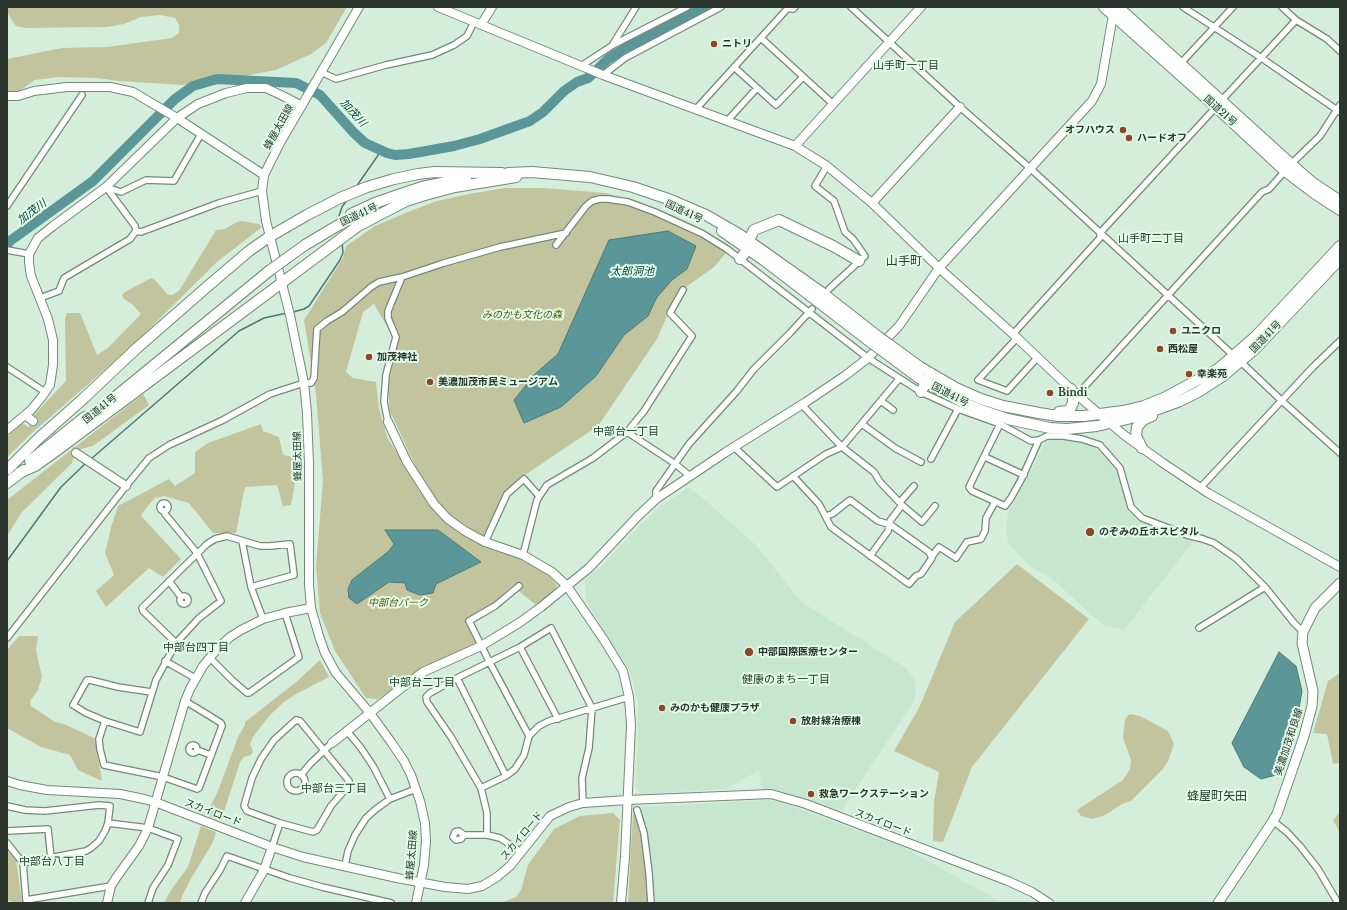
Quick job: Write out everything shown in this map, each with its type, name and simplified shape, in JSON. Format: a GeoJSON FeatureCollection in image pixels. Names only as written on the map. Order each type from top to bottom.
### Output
{"type":"FeatureCollection","features":[{"type":"Feature","properties":{"kind":"highway","name":"国道21号"},"geometry":{"type":"LineString","coordinates":[[1104,7],[1114,10],[1181,63],[1218,104]]}},
{"type":"Feature","properties":{"kind":"highway","name":"国道21号"},"geometry":{"type":"LineString","coordinates":[[1114,10],[1288,167],[1314,193],[1340,210]]}},
{"type":"Feature","properties":{"kind":"highway","name":"国道21号"},"geometry":{"type":"LineString","coordinates":[[1288,167],[1340,201]]}},
{"type":"Feature","properties":{"kind":"highway","name":"国道41号"},"geometry":{"type":"LineString","coordinates":[[7,482],[269,270],[305,245],[352,215],[375,203],[422,187],[452,180],[502,173],[532,172],[590,178],[633,187],[671,200],[706,215],[748,245],[799,286],[887,349],[924,387],[981,410],[1008,419],[1028,424],[1067,429],[1084,428],[1136,417],[1202,390],[1223,376],[1265,326],[1340,246]]}},
{"type":"Feature","properties":{"kind":"highway"},"geometry":{"type":"LineString","coordinates":[[7,470],[39,438],[137,348],[214,281],[250,251],[270,237],[307,215],[340,198],[367,187],[394,179],[427,173],[502,173]]}},
{"type":"Feature","properties":{"kind":"highway"},"geometry":{"type":"LineString","coordinates":[[19,473],[35,466],[56,451],[358,226],[406,201],[455,187],[516,177]]}},
{"type":"Feature","properties":{"kind":"highway","name":"国道41号"},"geometry":{"type":"LineString","coordinates":[[352,215],[436,186],[480,179],[516,177],[558,178],[616,187],[670,205],[748,245]]}},
{"type":"Feature","properties":{"kind":"highway"},"geometry":{"type":"LineString","coordinates":[[740,259],[754,230],[779,220],[833,246],[859,261]]}},
{"type":"Feature","properties":{"kind":"highway","name":"国道41号"},"geometry":{"type":"LineString","coordinates":[[887,349],[956,388],[981,399],[1003,406],[1058,416],[1084,416],[1130,409],[1164,398],[1237,359],[1279,325],[1340,259]]}},
{"type":"Feature","properties":{"kind":"highway","name":"国道41号"},"geometry":{"type":"LineString","coordinates":[[7,482],[66,437],[269,270]]}},
{"type":"Feature","properties":{"kind":"highway"},"geometry":{"type":"LineString","coordinates":[[1033,412],[1067,411],[1073,403],[1074,392]]}},
{"type":"Feature","properties":{"kind":"highway"},"geometry":{"type":"LineString","coordinates":[[1142,448],[1136,436],[1137,427],[1143,420],[1162,411],[1170,404]]}},
{"type":"Feature","properties":{"kind":"main road","name":"美濃加茂和良線"},"geometry":{"type":"LineString","coordinates":[[1218,903],[1273,821],[1304,736],[1312,706],[1313,691],[1302,643],[1303,632],[1315,608],[1340,583]]}},
{"type":"Feature","properties":{"kind":"street","name":"蜂屋太田線"},"geometry":{"type":"LineString","coordinates":[[359,7],[314,84],[264,175],[262,191],[266,222],[289,311],[304,383],[309,449],[309,584],[311,608],[325,653],[336,673],[370,713],[404,761],[416,789],[420,801],[425,829],[424,865],[416,903]]}},
{"type":"Feature","properties":{"kind":"street"},"geometry":{"type":"LineString","coordinates":[[438,7],[603,75],[795,146],[826,166],[872,203],[939,268],[1015,336],[1074,392],[1142,448],[1225,504],[1340,567]]}},
{"type":"Feature","properties":{"kind":"street"},"geometry":{"type":"LineString","coordinates":[[321,72],[336,79],[386,65],[432,55],[454,45],[467,36],[492,7]]}},
{"type":"Feature","properties":{"kind":"street"},"geometry":{"type":"LineString","coordinates":[[613,45],[636,7]]}},
{"type":"Feature","properties":{"kind":"street"},"geometry":{"type":"LineString","coordinates":[[581,66],[613,45],[687,7]]}},
{"type":"Feature","properties":{"kind":"street"},"geometry":{"type":"LineString","coordinates":[[603,75],[625,58],[721,7]]}},
{"type":"Feature","properties":{"kind":"street"},"geometry":{"type":"LineString","coordinates":[[696,109],[788,8],[793,9],[795,7]]}},
{"type":"Feature","properties":{"kind":"street"},"geometry":{"type":"LineString","coordinates":[[851,7],[960,107],[1031,169],[1167,296],[1340,453]]}},
{"type":"Feature","properties":{"kind":"street"},"geometry":{"type":"LineString","coordinates":[[795,146],[921,7]]}},
{"type":"Feature","properties":{"kind":"street"},"geometry":{"type":"LineString","coordinates":[[1183,7],[1260,57],[1338,111]]}},
{"type":"Feature","properties":{"kind":"street"},"geometry":{"type":"LineString","coordinates":[[1181,63],[1233,7]]}},
{"type":"Feature","properties":{"kind":"street"},"geometry":{"type":"LineString","coordinates":[[1282,7],[1296,20],[1326,39],[1340,51]]}},
{"type":"Feature","properties":{"kind":"street"},"geometry":{"type":"LineString","coordinates":[[301,775],[323,751],[346,731],[424,672],[481,646],[541,608],[589,568],[656,499],[734,447],[802,405],[868,358],[899,326],[939,268],[1092,101],[1101,84],[1114,10]]}},
{"type":"Feature","properties":{"kind":"street"},"geometry":{"type":"LineString","coordinates":[[1037,358],[1007,391],[978,380],[1100,238],[1100,233],[1260,57],[1296,20]]}},
{"type":"Feature","properties":{"kind":"street"},"geometry":{"type":"LineString","coordinates":[[761,38],[833,104]]}},
{"type":"Feature","properties":{"kind":"street"},"geometry":{"type":"LineString","coordinates":[[734,67],[776,105],[803,77]]}},
{"type":"Feature","properties":{"kind":"street"},"geometry":{"type":"LineString","coordinates":[[7,96],[18,96],[34,91],[67,87],[110,87],[134,92],[174,116],[264,175]]}},
{"type":"Feature","properties":{"kind":"street"},"geometry":{"type":"LineString","coordinates":[[7,430],[25,415],[50,384],[53,365],[53,340],[48,320],[31,276],[29,264],[29,254],[38,238],[106,187],[174,116],[198,104],[226,93],[247,88],[266,88],[285,96],[302,106]]}},
{"type":"Feature","properties":{"kind":"street"},"geometry":{"type":"LineString","coordinates":[[727,121],[757,88]]}},
{"type":"Feature","properties":{"kind":"street"},"geometry":{"type":"LineString","coordinates":[[7,206],[82,95]]}},
{"type":"Feature","properties":{"kind":"street"},"geometry":{"type":"LineString","coordinates":[[1074,392],[1167,296],[1262,192],[1269,189],[1288,167],[1320,136],[1338,111],[1340,105]]}},
{"type":"Feature","properties":{"kind":"street"},"geometry":{"type":"LineString","coordinates":[[872,203],[960,107]]}},
{"type":"Feature","properties":{"kind":"street"},"geometry":{"type":"LineString","coordinates":[[106,187],[122,192],[146,180],[174,181],[201,134]]}},
{"type":"Feature","properties":{"kind":"street"},"geometry":{"type":"LineString","coordinates":[[826,166],[815,186],[834,201],[845,232],[853,239],[865,256],[830,289]]}},
{"type":"Feature","properties":{"kind":"street"},"geometry":{"type":"LineString","coordinates":[[106,187],[135,226],[136,231]]}},
{"type":"Feature","properties":{"kind":"street"},"geometry":{"type":"LineString","coordinates":[[136,231],[141,232],[219,203],[262,191]]}},
{"type":"Feature","properties":{"kind":"street"},"geometry":{"type":"LineString","coordinates":[[556,245],[586,206],[592,202],[608,199],[628,202],[655,212],[709,238],[740,259],[810,311],[868,358],[899,379],[924,387],[958,409],[1000,424],[1031,441],[1040,440],[1047,436],[1062,436],[1082,439],[1100,445],[1120,468],[1131,507],[1142,518],[1214,543],[1237,559],[1265,587],[1303,632]]}},
{"type":"Feature","properties":{"kind":"street"},"geometry":{"type":"LineString","coordinates":[[40,298],[59,291],[64,278],[130,239],[136,231]]}},
{"type":"Feature","properties":{"kind":"street"},"geometry":{"type":"LineString","coordinates":[[7,638],[145,462],[162,449],[223,420],[270,394],[304,383],[312,383],[314,378],[317,329],[379,282],[402,277],[500,247],[566,233]]}},
{"type":"Feature","properties":{"kind":"street"},"geometry":{"type":"LineString","coordinates":[[7,250],[29,254]]}},
{"type":"Feature","properties":{"kind":"street"},"geometry":{"type":"LineString","coordinates":[[402,277],[388,311],[388,318],[396,337],[386,374],[384,402],[388,422],[407,462],[434,504],[448,519],[465,531],[485,542],[523,555],[552,572],[567,586],[623,671],[629,697],[631,725],[625,857],[620,903]]}},
{"type":"Feature","properties":{"kind":"street"},"geometry":{"type":"LineString","coordinates":[[523,555],[533,510],[539,496],[547,485],[593,458],[626,432],[644,410],[692,336],[670,313],[683,290]]}},
{"type":"Feature","properties":{"kind":"street"},"geometry":{"type":"LineString","coordinates":[[656,499],[656,491],[674,463],[689,444],[736,392],[754,369],[810,311]]}},
{"type":"Feature","properties":{"kind":"street"},"geometry":{"type":"LineString","coordinates":[[1200,488],[1340,341]]}},
{"type":"Feature","properties":{"kind":"street"},"geometry":{"type":"LineString","coordinates":[[7,367],[45,392]]}},
{"type":"Feature","properties":{"kind":"street"},"geometry":{"type":"LineString","coordinates":[[734,447],[777,487],[826,454],[842,447],[899,379]]}},
{"type":"Feature","properties":{"kind":"street"},"geometry":{"type":"LineString","coordinates":[[881,400],[892,410]]}},
{"type":"Feature","properties":{"kind":"street"},"geometry":{"type":"LineString","coordinates":[[802,405],[842,447],[874,472],[880,482],[922,522],[935,506]]}},
{"type":"Feature","properties":{"kind":"street"},"geometry":{"type":"LineString","coordinates":[[931,459],[958,409]]}},
{"type":"Feature","properties":{"kind":"street"},"geometry":{"type":"LineString","coordinates":[[25,415],[33,421]]}},
{"type":"Feature","properties":{"kind":"street"},"geometry":{"type":"LineString","coordinates":[[862,424],[895,448],[921,462]]}},
{"type":"Feature","properties":{"kind":"street"},"geometry":{"type":"LineString","coordinates":[[1000,424],[969,487],[972,491],[995,502],[1005,506],[1011,498],[1024,475],[1040,440]]}},
{"type":"Feature","properties":{"kind":"street"},"geometry":{"type":"LineString","coordinates":[[626,432],[674,463],[690,476]]}},
{"type":"Feature","properties":{"kind":"street"},"geometry":{"type":"LineString","coordinates":[[76,453],[126,486]]}},
{"type":"Feature","properties":{"kind":"street"},"geometry":{"type":"LineString","coordinates":[[984,456],[1024,475]]}},
{"type":"Feature","properties":{"kind":"street"},"geometry":{"type":"LineString","coordinates":[[793,476],[819,504],[831,527],[909,584],[916,576],[921,574],[932,558],[929,552],[891,525],[878,521],[850,500],[832,514],[826,516]]}},
{"type":"Feature","properties":{"kind":"street"},"geometry":{"type":"LineString","coordinates":[[485,542],[507,494],[524,479],[539,496]]}},
{"type":"Feature","properties":{"kind":"street"},"geometry":{"type":"LineString","coordinates":[[870,556],[886,535],[888,531],[888,524],[914,486]]}},
{"type":"Feature","properties":{"kind":"street"},"geometry":{"type":"LineString","coordinates":[[931,555],[933,555],[940,547],[956,558],[967,542],[981,539],[985,531],[986,518],[995,502]]}},
{"type":"Feature","properties":{"kind":"street"},"geometry":{"type":"LineString","coordinates":[[151,692],[87,680],[73,705],[86,713],[105,721],[140,732],[151,692],[176,643],[199,618],[222,601],[197,553],[164,511]]}},
{"type":"Feature","properties":{"kind":"street"},"geometry":{"type":"LineString","coordinates":[[176,643],[142,610],[207,544],[220,537],[227,536],[264,546],[290,544],[294,575],[251,587]]}},
{"type":"Feature","properties":{"kind":"street"},"geometry":{"type":"LineString","coordinates":[[242,541],[251,587],[263,619]]}},
{"type":"Feature","properties":{"kind":"street"},"geometry":{"type":"LineString","coordinates":[[169,581],[181,597]]}},
{"type":"Feature","properties":{"kind":"street"},"geometry":{"type":"LineString","coordinates":[[519,586],[495,606],[469,621],[529,736]]}},
{"type":"Feature","properties":{"kind":"street"},"geometry":{"type":"LineString","coordinates":[[1199,628],[1265,587]]}},
{"type":"Feature","properties":{"kind":"street"},"geometry":{"type":"LineString","coordinates":[[107,903],[111,886],[121,869],[139,846],[148,828],[185,701],[195,678],[209,657],[230,637],[263,619],[311,608]]}},
{"type":"Feature","properties":{"kind":"street"},"geometry":{"type":"LineString","coordinates":[[209,657],[232,680],[247,693],[249,693],[299,657],[290,634],[285,613]]}},
{"type":"Feature","properties":{"kind":"street"},"geometry":{"type":"LineString","coordinates":[[487,835],[487,814],[481,788],[451,737],[427,702],[426,697],[430,693],[457,678],[520,647],[551,628],[592,708],[588,748],[582,778],[583,803]]}},
{"type":"Feature","properties":{"kind":"street"},"geometry":{"type":"LineString","coordinates":[[520,647],[558,719]]}},
{"type":"Feature","properties":{"kind":"street"},"geometry":{"type":"LineString","coordinates":[[166,661],[195,678]]}},
{"type":"Feature","properties":{"kind":"street"},"geometry":{"type":"LineString","coordinates":[[457,678],[506,776]]}},
{"type":"Feature","properties":{"kind":"street"},"geometry":{"type":"LineString","coordinates":[[481,788],[506,776],[520,763],[524,755],[529,736],[539,726],[629,697]]}},
{"type":"Feature","properties":{"kind":"street"},"geometry":{"type":"LineString","coordinates":[[105,721],[100,739],[100,749],[104,765],[163,777],[198,789],[222,725],[206,713],[185,701]]}},
{"type":"Feature","properties":{"kind":"street"},"geometry":{"type":"LineString","coordinates":[[296,720],[300,721],[347,779],[349,785],[331,806],[315,832],[280,823],[247,811],[245,809],[246,795],[260,759],[274,740],[296,720]]}},
{"type":"Feature","properties":{"kind":"street"},"geometry":{"type":"LineString","coordinates":[[346,731],[361,748],[373,766],[390,799]]}},
{"type":"Feature","properties":{"kind":"street"},"geometry":{"type":"LineString","coordinates":[[197,750],[212,755]]}},
{"type":"Feature","properties":{"kind":"street","name":"スカイロード"},"geometry":{"type":"LineString","coordinates":[[7,781],[46,790],[120,794],[155,802],[272,847],[303,857],[421,883],[468,889],[482,886],[497,877],[510,866],[550,816],[569,807],[583,803],[627,800],[771,794],[806,804],[1008,881],[1032,892],[1049,903]]}},
{"type":"Feature","properties":{"kind":"street"},"geometry":{"type":"LineString","coordinates":[[345,866],[352,842],[363,823],[374,811],[390,799],[416,789]]}},
{"type":"Feature","properties":{"kind":"street"},"geometry":{"type":"LineString","coordinates":[[7,806],[25,810],[45,811],[110,806],[108,823],[102,836],[91,848],[86,851],[23,863]]}},
{"type":"Feature","properties":{"kind":"street"},"geometry":{"type":"LineString","coordinates":[[637,810],[644,833],[650,873],[651,903]]}},
{"type":"Feature","properties":{"kind":"street"},"geometry":{"type":"LineString","coordinates":[[1273,821],[1287,832],[1300,846],[1318,869],[1338,903]]}},
{"type":"Feature","properties":{"kind":"street"},"geometry":{"type":"LineString","coordinates":[[108,823],[148,828],[178,839],[168,865],[153,888],[148,903]]}},
{"type":"Feature","properties":{"kind":"street"},"geometry":{"type":"LineString","coordinates":[[247,903],[264,870],[280,823]]}},
{"type":"Feature","properties":{"kind":"street"},"geometry":{"type":"LineString","coordinates":[[7,830],[48,830],[51,858]]}},
{"type":"Feature","properties":{"kind":"street"},"geometry":{"type":"LineString","coordinates":[[464,835],[487,835],[500,838],[521,852]]}},
{"type":"Feature","properties":{"kind":"street"},"geometry":{"type":"LineString","coordinates":[[7,843],[23,863],[26,900],[111,886]]}},
{"type":"Feature","properties":{"kind":"street"},"geometry":{"type":"LineString","coordinates":[[201,903],[205,893],[227,856],[264,870],[322,887],[391,903]]}},
{"type":"Feature","properties":{"kind":"shaded area","name":"のぞみの丘ホスピタル"},"geometry":{"type":"Polygon","coordinates":[[[1046,439],[1069,439],[1089,444],[1103,454],[1113,465],[1121,478],[1129,512],[1140,521],[1194,540],[1125,629],[1106,626],[1091,615],[1055,581],[1029,565],[1008,543],[1006,525],[1008,514],[1046,439]]]}},
{"type":"Feature","properties":{"kind":"shaded area","name":"中部国際医療センター"},"geometry":{"type":"Polygon","coordinates":[[[687,488],[691,488],[757,546],[800,601],[906,668],[914,679],[916,689],[914,701],[844,809],[840,811],[778,791],[762,789],[759,770],[726,789],[642,794],[635,788],[638,741],[638,702],[630,671],[586,602],[585,580],[603,565],[639,526],[660,507],[687,488]]]}},
{"type":"Feature","properties":{"kind":"shaded area"},"geometry":{"type":"Polygon","coordinates":[[[769,800],[783,803],[903,847],[1003,903],[649,903],[639,810],[641,807],[769,800]]]}},
{"type":"Feature","properties":{"kind":"green space"},"geometry":{"type":"Polygon","coordinates":[[[7,7],[347,7],[326,43],[311,54],[276,70],[183,85],[96,78],[58,77],[35,80],[16,93],[7,92],[7,59],[62,48],[107,47],[172,38],[179,33],[179,25],[175,18],[160,15],[141,17],[124,24],[107,27],[26,28],[16,26],[7,12],[7,7]]]}},
{"type":"Feature","properties":{"kind":"green space","name":"みのかも文化の森"},"geometry":{"type":"Polygon","coordinates":[[[505,188],[544,188],[605,193],[637,202],[672,215],[700,228],[731,247],[714,267],[679,292],[657,339],[598,426],[525,475],[506,494],[484,537],[452,517],[430,494],[418,472],[390,411],[388,387],[398,336],[389,330],[374,304],[363,312],[346,372],[353,378],[376,382],[379,409],[387,437],[425,497],[460,533],[533,563],[546,573],[557,585],[553,594],[536,605],[512,586],[489,607],[466,620],[476,641],[475,646],[424,668],[378,699],[366,698],[335,651],[320,613],[316,566],[323,481],[316,394],[304,320],[343,258],[346,246],[375,226],[437,201],[505,188]]]}},
{"type":"Feature","properties":{"kind":"green space"},"geometry":{"type":"Polygon","coordinates":[[[242,221],[259,224],[262,227],[217,262],[131,347],[33,432],[7,457],[7,437],[23,423],[28,427],[37,420],[34,415],[66,381],[65,319],[67,313],[80,313],[97,355],[108,348],[141,314],[132,304],[124,299],[122,295],[125,292],[151,278],[155,280],[167,294],[172,295],[179,291],[216,230],[225,229],[237,222],[242,221]]]}},
{"type":"Feature","properties":{"kind":"green space"},"geometry":{"type":"Polygon","coordinates":[[[143,394],[149,405],[93,446],[81,449],[74,456],[72,463],[22,512],[7,536],[7,500],[143,394]]]}},
{"type":"Feature","properties":{"kind":"green space"},"geometry":{"type":"Polygon","coordinates":[[[261,424],[263,431],[279,437],[283,455],[294,457],[295,483],[291,505],[283,506],[277,485],[246,487],[236,533],[213,533],[189,503],[164,496],[155,498],[141,516],[181,559],[163,577],[149,568],[106,607],[96,591],[114,575],[105,553],[118,506],[169,479],[175,486],[195,473],[195,452],[208,443],[261,424]]]}},
{"type":"Feature","properties":{"kind":"green space"},"geometry":{"type":"Polygon","coordinates":[[[1017,564],[1089,619],[972,767],[943,842],[933,841],[934,802],[939,772],[894,751],[919,708],[955,622],[1017,564]]]}},
{"type":"Feature","properties":{"kind":"green space"},"geometry":{"type":"Polygon","coordinates":[[[19,636],[38,636],[36,650],[42,677],[38,690],[30,701],[31,706],[55,722],[64,724],[94,738],[97,742],[96,746],[102,781],[78,770],[70,755],[41,747],[7,728],[7,650],[19,636]]]}},
{"type":"Feature","properties":{"kind":"green space"},"geometry":{"type":"Polygon","coordinates":[[[320,660],[329,677],[296,694],[284,702],[269,716],[253,737],[250,744],[253,751],[251,755],[244,757],[240,762],[221,821],[206,815],[218,791],[245,722],[295,683],[320,660]]]}},
{"type":"Feature","properties":{"kind":"green space"},"geometry":{"type":"Polygon","coordinates":[[[1340,673],[1340,763],[1333,764],[1327,734],[1313,733],[1328,681],[1340,673]]]}},
{"type":"Feature","properties":{"kind":"green space"},"geometry":{"type":"Polygon","coordinates":[[[1130,714],[1140,716],[1168,731],[1174,744],[1168,761],[1163,769],[1131,801],[1122,804],[1105,815],[1093,819],[1081,816],[1077,810],[1123,780],[1130,769],[1131,760],[1123,738],[1125,720],[1130,714]]]}},
{"type":"Feature","properties":{"kind":"green space"},"geometry":{"type":"Polygon","coordinates":[[[639,810],[645,851],[649,903],[628,903],[633,814],[639,810]]]}},
{"type":"Feature","properties":{"kind":"green space"},"geometry":{"type":"Polygon","coordinates":[[[1340,812],[1340,833],[1333,820],[1340,812]]]}},
{"type":"Feature","properties":{"kind":"green space"},"geometry":{"type":"Polygon","coordinates":[[[613,813],[620,820],[613,903],[501,903],[516,897],[521,890],[528,865],[554,829],[580,816],[613,813]]]}},
{"type":"Feature","properties":{"kind":"green space"},"geometry":{"type":"Polygon","coordinates":[[[201,826],[216,832],[213,842],[192,877],[180,903],[164,903],[171,890],[188,867],[201,826]]]}},
{"type":"Feature","properties":{"kind":"green space"},"geometry":{"type":"Polygon","coordinates":[[[7,850],[16,860],[22,902],[18,903],[7,899],[7,850]]]}},
{"type":"Feature","properties":{"kind":"water","name":"太郎洞池"},"geometry":{"type":"Polygon","coordinates":[[[668,231],[696,246],[687,269],[672,280],[657,297],[648,316],[624,335],[596,376],[561,407],[524,423],[514,400],[535,374],[558,354],[609,240],[668,231]]]}},
{"type":"Feature","properties":{"kind":"water"},"geometry":{"type":"Polygon","coordinates":[[[385,530],[438,530],[481,562],[436,584],[433,593],[420,595],[407,590],[405,583],[389,582],[357,604],[349,598],[348,589],[352,580],[389,551],[394,544],[385,530]]]}},
{"type":"Feature","properties":{"kind":"water"},"geometry":{"type":"Polygon","coordinates":[[[1279,652],[1296,666],[1302,691],[1297,720],[1280,774],[1261,779],[1244,767],[1232,743],[1279,652]]]}},
{"type":"Feature","properties":{"kind":"waterway","name":"加茂川"},"geometry":{"type":"LineString","coordinates":[[7,245],[10,241],[93,181],[175,99],[193,86],[217,79],[296,83],[320,95],[365,143],[387,153],[395,155],[409,154],[454,146],[480,139],[530,121],[543,112],[564,91],[577,82],[588,78],[608,59],[627,47],[705,7]]}},
{"type":"Feature","properties":{"kind":"waterway"},"geometry":{"type":"LineString","coordinates":[[356,187],[381,151]]}},
{"type":"Feature","properties":{"kind":"waterway"},"geometry":{"type":"LineString","coordinates":[[340,220],[339,216],[342,207],[347,200]]}},
{"type":"Feature","properties":{"kind":"waterway"},"geometry":{"type":"LineString","coordinates":[[293,312],[309,306],[340,260],[343,253],[342,242]]}},
{"type":"Feature","properties":{"kind":"waterway"},"geometry":{"type":"LineString","coordinates":[[91,459],[239,331],[264,318],[287,313]]}},
{"type":"Feature","properties":{"kind":"waterway"},"geometry":{"type":"LineString","coordinates":[[7,561],[61,487],[86,463]]}},
{"type":"Feature","properties":{"kind":"tunnel"},"geometry":{"type":"LineString","coordinates":[[33,421],[76,453]]}},
{"type":"Feature","properties":{"kind":"place","name":"ニトリ"},"geometry":{"type":"Point","coordinates":[714,44]}},
{"type":"Feature","properties":{"kind":"place","name":"オフハウス"},"geometry":{"type":"Point","coordinates":[1123,130]}},
{"type":"Feature","properties":{"kind":"place","name":"ハードオフ"},"geometry":{"type":"Point","coordinates":[1129,138]}},
{"type":"Feature","properties":{"kind":"place","name":"ユニクロ"},"geometry":{"type":"Point","coordinates":[1173,331]}},
{"type":"Feature","properties":{"kind":"place","name":"西松屋"},"geometry":{"type":"Point","coordinates":[1160,349]}},
{"type":"Feature","properties":{"kind":"place","name":"加茂神社"},"geometry":{"type":"Point","coordinates":[369,357]}},
{"type":"Feature","properties":{"kind":"place","name":"幸楽苑"},"geometry":{"type":"Point","coordinates":[1189,374]}},
{"type":"Feature","properties":{"kind":"place","name":"美濃加茂市民ミュージアム"},"geometry":{"type":"Point","coordinates":[430,382]}},
{"type":"Feature","properties":{"kind":"place","name":"Bindi"},"geometry":{"type":"Point","coordinates":[1050,393]}},
{"type":"Feature","properties":{"kind":"place","name":"のぞみの丘ホスピタル"},"geometry":{"type":"Point","coordinates":[1090,532]}},
{"type":"Feature","properties":{"kind":"place","name":"中部国際医療センター"},"geometry":{"type":"Point","coordinates":[749,652]}},
{"type":"Feature","properties":{"kind":"place","name":"みのかも健康プラザ"},"geometry":{"type":"Point","coordinates":[662,708]}},
{"type":"Feature","properties":{"kind":"place","name":"放射線治療棟"},"geometry":{"type":"Point","coordinates":[793,721]}},
{"type":"Feature","properties":{"kind":"place","name":"救急ワークステーション"},"geometry":{"type":"Point","coordinates":[811,794]}},
{"type":"Feature","properties":{"kind":"district","name":"山手町一丁目"},"geometry":{"type":"Point","coordinates":[906,66]}},
{"type":"Feature","properties":{"kind":"district","name":"山手町二丁目"},"geometry":{"type":"Point","coordinates":[1151,239]}},
{"type":"Feature","properties":{"kind":"district","name":"山手町"},"geometry":{"type":"Point","coordinates":[904,262]}},
{"type":"Feature","properties":{"kind":"district","name":"中部台一丁目"},"geometry":{"type":"Point","coordinates":[626,432]}},
{"type":"Feature","properties":{"kind":"district","name":"中部台四丁目"},"geometry":{"type":"Point","coordinates":[196,648]}},
{"type":"Feature","properties":{"kind":"district","name":"健康のまち一丁目"},"geometry":{"type":"Point","coordinates":[786,680]}},
{"type":"Feature","properties":{"kind":"district","name":"中部台二丁目"},"geometry":{"type":"Point","coordinates":[422,683]}},
{"type":"Feature","properties":{"kind":"district","name":"中部台三丁目"},"geometry":{"type":"Point","coordinates":[334,789]}},
{"type":"Feature","properties":{"kind":"district","name":"蜂屋町矢田"},"geometry":{"type":"Point","coordinates":[1217,797]}},
{"type":"Feature","properties":{"kind":"district","name":"中部台八丁目"},"geometry":{"type":"Point","coordinates":[52,862]}},
{"type":"Feature","properties":{"kind":"park label","name":"中部台パーク"},"geometry":{"type":"Point","coordinates":[398,603]}}]}
